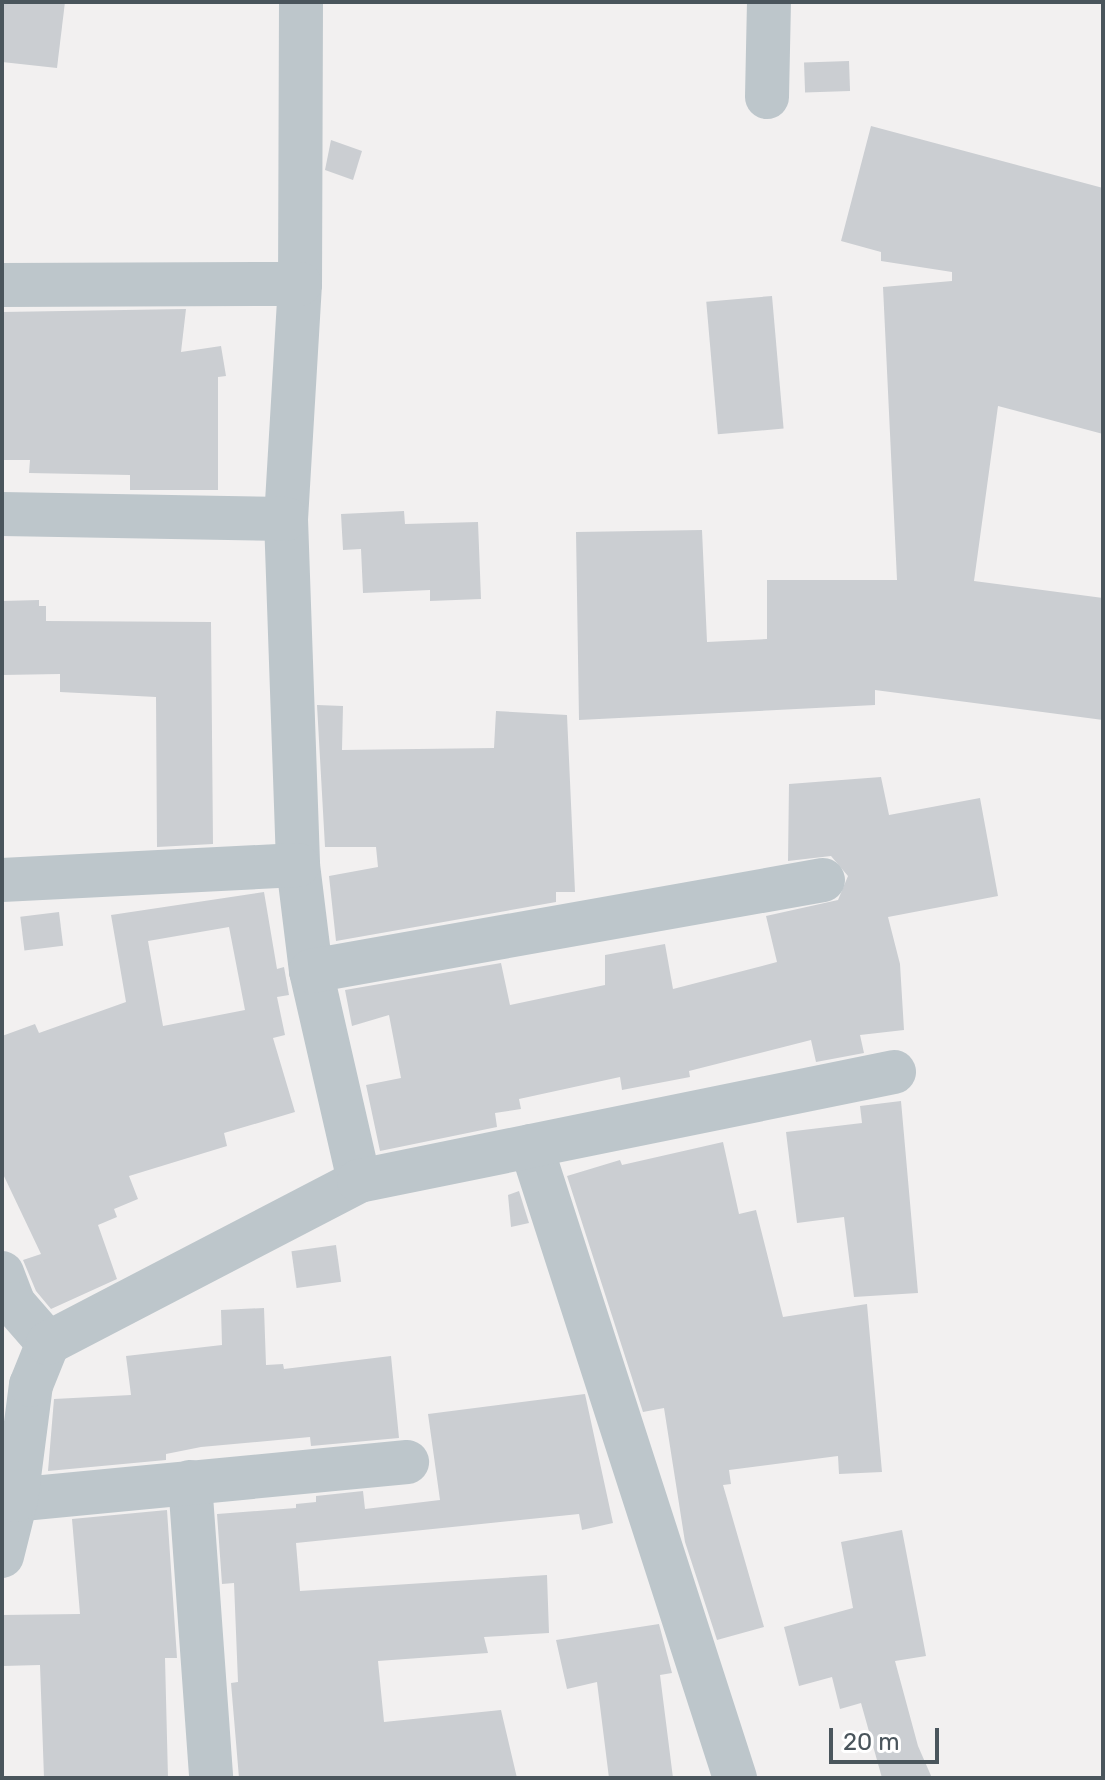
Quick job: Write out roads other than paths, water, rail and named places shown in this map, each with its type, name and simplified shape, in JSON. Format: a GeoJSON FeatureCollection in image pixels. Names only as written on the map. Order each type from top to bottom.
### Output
{"type":"FeatureCollection","features":[{"type":"Feature","properties":{"kind":"street"},"geometry":{"type":"LineString","coordinates":[[301,2],[300,284],[286,519],[298,865],[311,971],[359,1181]]}},
{"type":"Feature","properties":{"kind":"street"},"geometry":{"type":"LineString","coordinates":[[767,97],[769,2]]}},
{"type":"Feature","properties":{"kind":"street"},"geometry":{"type":"LineString","coordinates":[[2,285],[300,284]]}},
{"type":"Feature","properties":{"kind":"street"},"geometry":{"type":"LineString","coordinates":[[2,514],[286,519]]}},
{"type":"Feature","properties":{"kind":"street"},"geometry":{"type":"LineString","coordinates":[[2,880],[298,865]]}},
{"type":"Feature","properties":{"kind":"street"},"geometry":{"type":"LineString","coordinates":[[311,971],[823,880]]}},
{"type":"Feature","properties":{"kind":"street"},"geometry":{"type":"LineString","coordinates":[[2,1556],[9,1500],[31,1385],[48,1343],[359,1181],[894,1072]]}},
{"type":"Feature","properties":{"kind":"street"},"geometry":{"type":"LineString","coordinates":[[531,1146],[735,1778]]}},
{"type":"Feature","properties":{"kind":"street"},"geometry":{"type":"LineString","coordinates":[[2,1273],[14,1304],[48,1343]]}},
{"type":"Feature","properties":{"kind":"street"},"geometry":{"type":"LineString","coordinates":[[9,1500],[407,1462]]}},
{"type":"Feature","properties":{"kind":"street"},"geometry":{"type":"LineString","coordinates":[[190,1482],[211,1778]]}}]}
